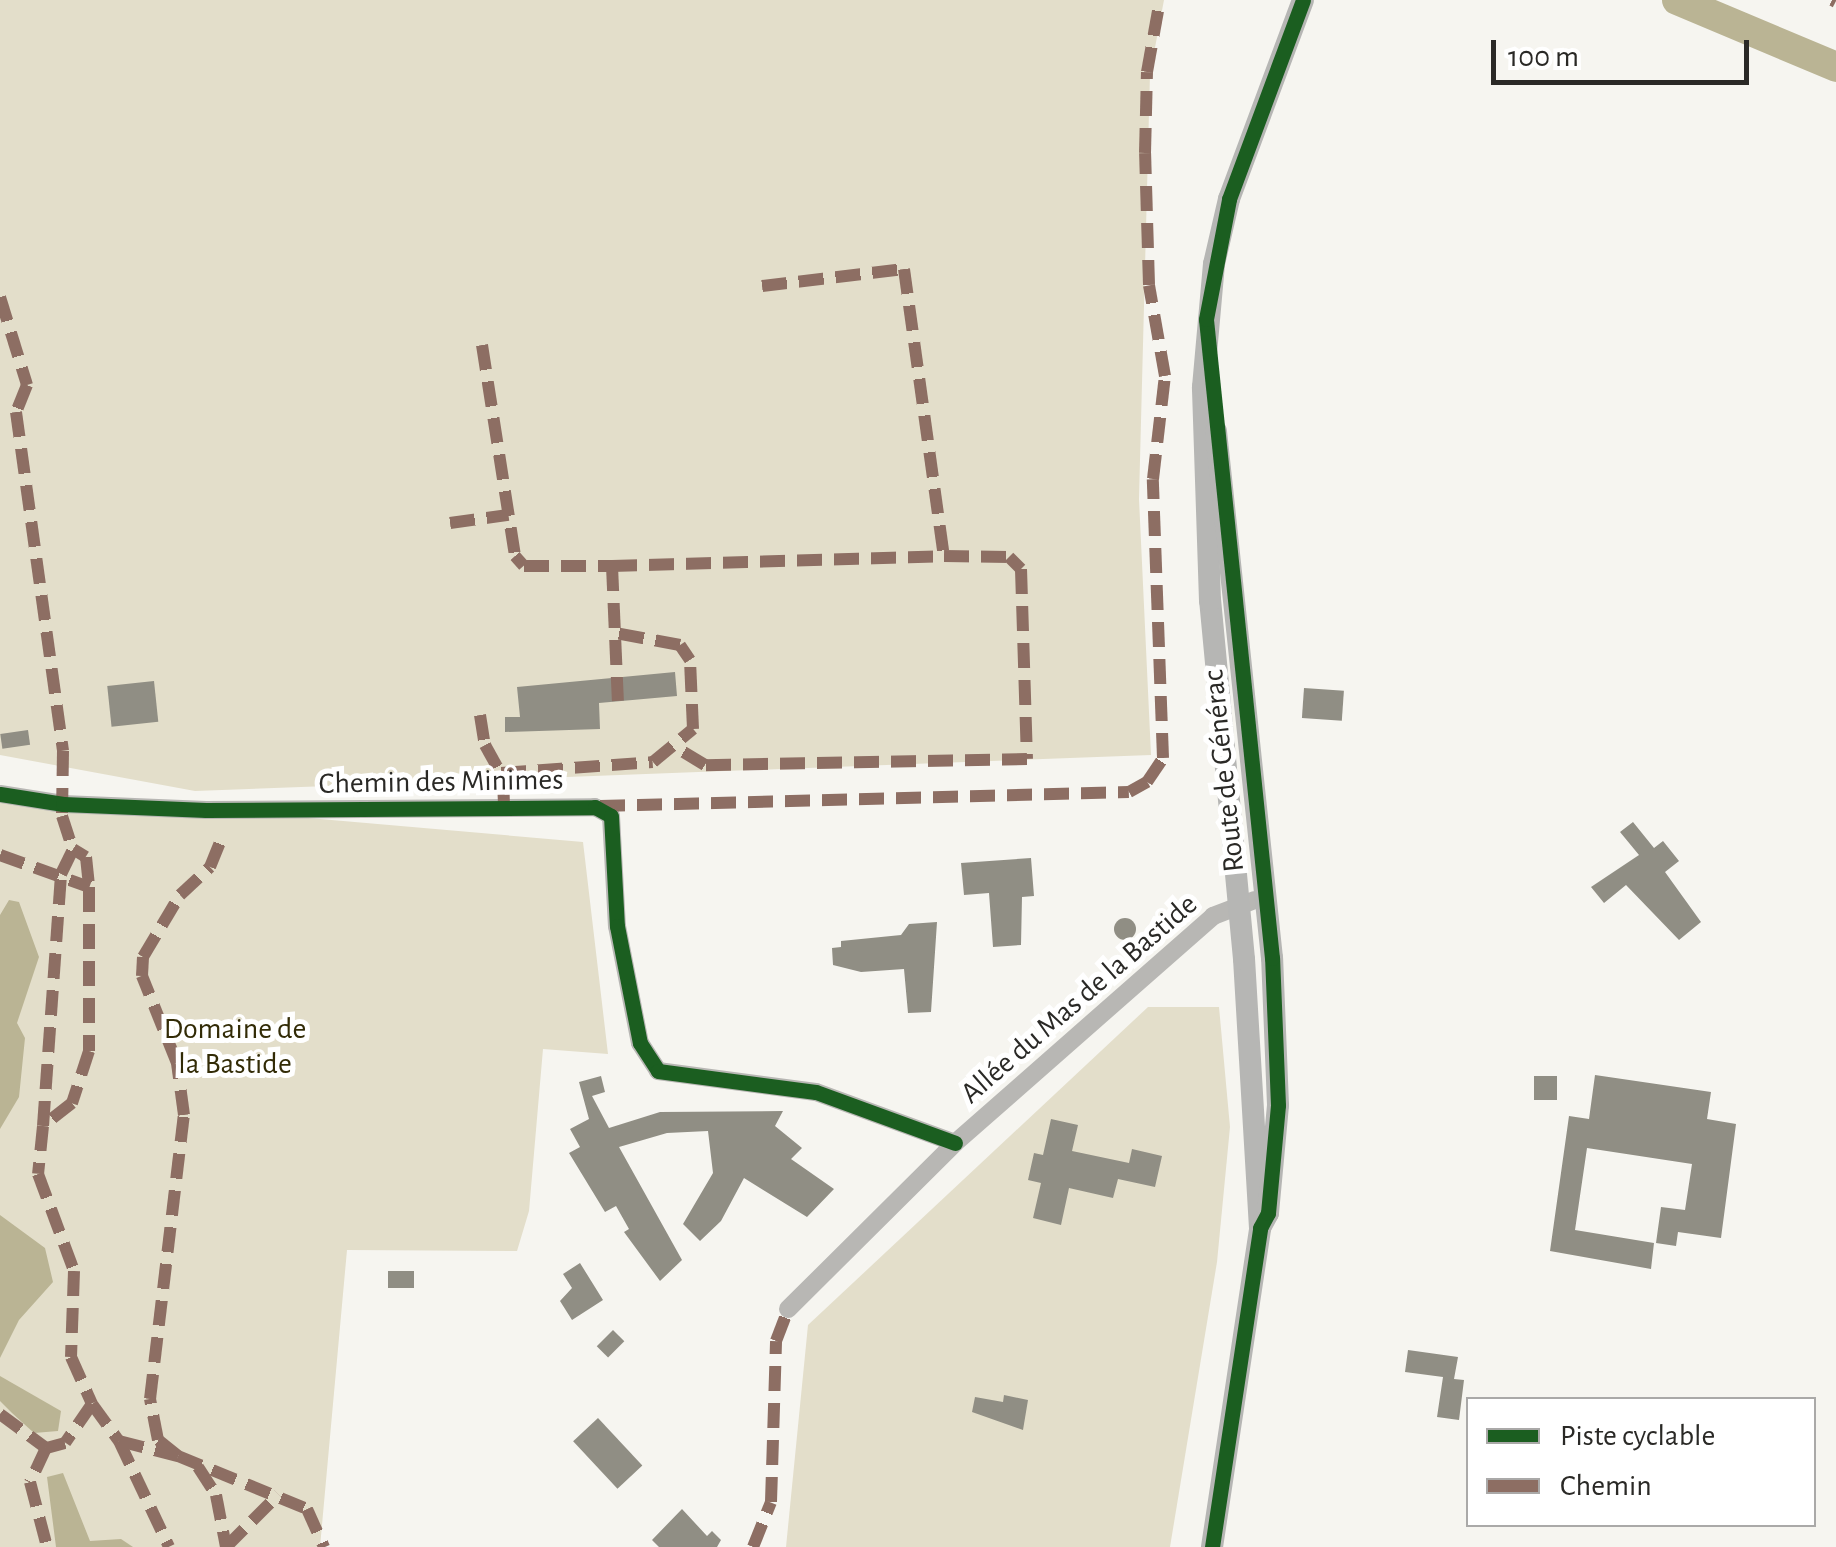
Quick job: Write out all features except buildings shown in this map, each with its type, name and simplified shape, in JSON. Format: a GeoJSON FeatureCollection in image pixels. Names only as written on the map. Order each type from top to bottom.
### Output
{"type":"FeatureCollection","features":[{"type":"Feature","properties":{"kind":"street","name":"Route de Générac"},"geometry":{"type":"LineString","coordinates":[[1212,1547],[1260,1228],[1247,902],[1210,601],[1206,343],[1214,264],[1229,200],[1303,0]]}},
{"type":"Feature","properties":{"kind":"street","name":"Route de Générac"},"geometry":{"type":"LineString","coordinates":[[1206,343],[1272,958],[1278,1105],[1268,1213],[1260,1228]]}},
{"type":"Feature","properties":{"kind":"street","name":"Chemin des Minimes"},"geometry":{"type":"LineString","coordinates":[[0,794],[63,804],[378,814],[595,806],[611,816],[617,926],[640,1043],[658,1070],[816,1092],[956,1143]]}},
{"type":"Feature","properties":{"kind":"street","name":"Allée du Mas de la Bastide"},"geometry":{"type":"LineString","coordinates":[[788,1310],[956,1143],[1213,916],[1247,902]]}},
{"type":"Feature","properties":{"kind":"green space"},"geometry":{"type":"Polygon","coordinates":[[[0,0],[1164,0],[1150,74],[1139,499],[1151,755],[195,791],[0,755],[0,0]]]}},
{"type":"Feature","properties":{"kind":"green space","name":"Domaine de la Bastide"},"geometry":{"type":"Polygon","coordinates":[[[0,791],[583,842],[608,1054],[543,1049],[529,1211],[517,1251],[347,1250],[320,1547],[0,1547],[0,791]]]}},
{"type":"Feature","properties":{"kind":"green space"},"geometry":{"type":"Polygon","coordinates":[[[1148,1007],[1219,1007],[1230,1127],[1217,1262],[1170,1547],[786,1547],[808,1325],[1148,1007]]]}},
{"type":"Feature","properties":{"kind":"shaded area"},"geometry":{"type":"Polygon","coordinates":[[[9,900],[19,902],[39,957],[17,1023],[25,1038],[19,1097],[0,1129],[0,915],[9,900]]]}},
{"type":"Feature","properties":{"kind":"shaded area"},"geometry":{"type":"Polygon","coordinates":[[[0,1215],[45,1248],[53,1282],[19,1320],[0,1358],[0,1215]]]}},
{"type":"Feature","properties":{"kind":"shaded area"},"geometry":{"type":"Polygon","coordinates":[[[0,1376],[61,1411],[58,1431],[34,1433],[12,1413],[0,1401],[0,1376]]]}},
{"type":"Feature","properties":{"kind":"shaded area"},"geometry":{"type":"Polygon","coordinates":[[[63,1473],[90,1541],[121,1539],[133,1547],[56,1547],[47,1477],[63,1473]]]}},
{"type":"Feature","properties":{"kind":"waterway"},"geometry":{"type":"LineString","coordinates":[[1677,0],[1836,67]]}},
{"type":"Feature","properties":{"kind":"marked path"},"geometry":{"type":"LineString","coordinates":[[600,806],[1129,792],[1147,782],[1163,758],[1153,479],[1165,376],[1149,285],[1145,153],[1147,72],[1160,0]]}},
{"type":"Feature","properties":{"kind":"marked path"},"geometry":{"type":"LineString","coordinates":[[1832,0],[1836,2]]}},
{"type":"Feature","properties":{"kind":"marked path"},"geometry":{"type":"LineString","coordinates":[[762,286],[904,269],[944,556]]}},
{"type":"Feature","properties":{"kind":"marked path"},"geometry":{"type":"LineString","coordinates":[[0,297],[27,385],[16,412],[63,751],[62,816],[73,849],[86,857],[89,887],[89,1051],[72,1103],[43,1126],[38,1174],[74,1271],[71,1357],[92,1404],[65,1443],[46,1448],[30,1482],[47,1547]]}},
{"type":"Feature","properties":{"kind":"marked path"},"geometry":{"type":"LineString","coordinates":[[482,345],[515,556],[524,566],[612,566],[618,701]]}},
{"type":"Feature","properties":{"kind":"marked path"},"geometry":{"type":"LineString","coordinates":[[450,523],[508,515]]}},
{"type":"Feature","properties":{"kind":"marked path"},"geometry":{"type":"LineString","coordinates":[[612,566],[944,556],[1009,557],[1021,569],[1027,759],[705,765],[675,747]]}},
{"type":"Feature","properties":{"kind":"marked path"},"geometry":{"type":"LineString","coordinates":[[501,773],[653,762],[693,729],[690,660],[680,645],[616,633]]}},
{"type":"Feature","properties":{"kind":"marked path"},"geometry":{"type":"LineString","coordinates":[[480,715],[485,745],[503,777],[504,809]]}},
{"type":"Feature","properties":{"kind":"marked path"},"geometry":{"type":"LineString","coordinates":[[178,1456],[158,1440],[150,1399],[184,1115],[177,1063],[142,976],[143,957],[180,895],[210,867],[220,842]]}},
{"type":"Feature","properties":{"kind":"marked path"},"geometry":{"type":"LineString","coordinates":[[43,1126],[61,874],[73,849]]}},
{"type":"Feature","properties":{"kind":"marked path"},"geometry":{"type":"LineString","coordinates":[[0,855],[89,887]]}},
{"type":"Feature","properties":{"kind":"marked path"},"geometry":{"type":"LineString","coordinates":[[753,1547],[771,1502],[776,1341],[788,1309]]}},
{"type":"Feature","properties":{"kind":"marked path"},"geometry":{"type":"LineString","coordinates":[[92,1404],[119,1441],[178,1456],[307,1509],[324,1547]]}},
{"type":"Feature","properties":{"kind":"marked path"},"geometry":{"type":"LineString","coordinates":[[0,1414],[46,1448]]}},
{"type":"Feature","properties":{"kind":"marked path"},"geometry":{"type":"LineString","coordinates":[[119,1441],[169,1547]]}},
{"type":"Feature","properties":{"kind":"marked path"},"geometry":{"type":"LineString","coordinates":[[198,1467],[216,1495],[226,1547]]}},
{"type":"Feature","properties":{"kind":"marked path"},"geometry":{"type":"LineString","coordinates":[[226,1547],[278,1495]]}},
{"type":"Feature","properties":{"kind":"cycle path"},"geometry":{"type":"LineString","coordinates":[[1212,1547],[1260,1228],[1268,1213],[1278,1105],[1272,958],[1206,319],[1229,199],[1303,0]]}},
{"type":"Feature","properties":{"kind":"cycle path"},"geometry":{"type":"LineString","coordinates":[[0,794],[63,804],[206,810],[595,807],[611,816],[617,926],[640,1043],[658,1071],[816,1092],[955,1143]]}}]}
